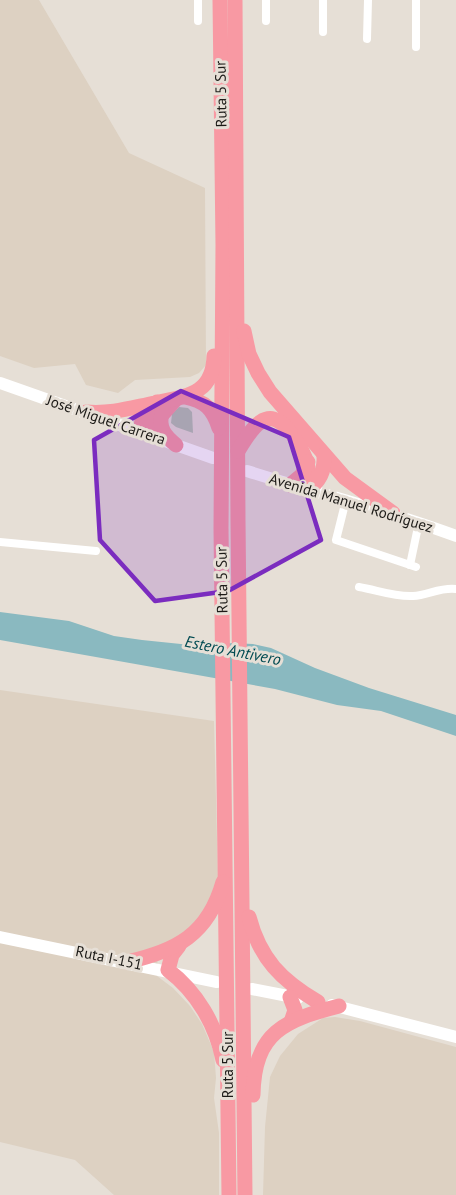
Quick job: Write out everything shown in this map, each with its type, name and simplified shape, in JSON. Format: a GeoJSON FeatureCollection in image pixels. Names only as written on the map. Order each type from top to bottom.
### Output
{"type":"FeatureCollection","features":[{"type":"Feature","properties":{"kind":"highway","name":"Ruta 5 Sur"},"geometry":{"type":"LineString","coordinates":[[220,0],[223,245],[221,528],[229,1195]]}},
{"type":"Feature","properties":{"kind":"highway","name":"Ruta 5 Sur"},"geometry":{"type":"LineString","coordinates":[[235,0],[245,1190]]}},
{"type":"Feature","properties":{"kind":"highway"},"geometry":{"type":"LineString","coordinates":[[86,412],[159,408],[202,387],[213,373],[215,306],[223,245]]}},
{"type":"Feature","properties":{"kind":"highway"},"geometry":{"type":"LineString","coordinates":[[238,284],[249,354],[270,392],[353,485],[393,513]]}},
{"type":"Feature","properties":{"kind":"highway"},"geometry":{"type":"LineString","coordinates":[[180,398],[198,399],[210,407],[222,436]]}},
{"type":"Feature","properties":{"kind":"highway"},"geometry":{"type":"LineString","coordinates":[[141,432],[153,425],[159,408]]}},
{"type":"Feature","properties":{"kind":"highway"},"geometry":{"type":"LineString","coordinates":[[159,408],[162,431],[176,445]]}},
{"type":"Feature","properties":{"kind":"highway"},"geometry":{"type":"LineString","coordinates":[[238,451],[252,428],[262,421],[276,420],[284,425],[292,435],[308,462],[307,490]]}},
{"type":"Feature","properties":{"kind":"highway"},"geometry":{"type":"LineString","coordinates":[[307,490],[316,483],[322,473],[324,455]]}},
{"type":"Feature","properties":{"kind":"highway"},"geometry":{"type":"LineString","coordinates":[[290,485],[302,475],[308,462]]}},
{"type":"Feature","properties":{"kind":"highway"},"geometry":{"type":"LineString","coordinates":[[127,962],[156,955],[178,946],[200,927],[212,910],[221,890],[226,868]]}},
{"type":"Feature","properties":{"kind":"highway"},"geometry":{"type":"LineString","coordinates":[[242,879],[251,926],[263,956],[282,977],[318,1002]]}},
{"type":"Feature","properties":{"kind":"highway"},"geometry":{"type":"LineString","coordinates":[[178,946],[170,960],[168,970],[193,994],[211,1023],[222,1054],[229,1092]]}},
{"type":"Feature","properties":{"kind":"highway"},"geometry":{"type":"LineString","coordinates":[[290,997],[296,1010],[291,1022]]}},
{"type":"Feature","properties":{"kind":"highway"},"geometry":{"type":"LineString","coordinates":[[245,1190],[251,1149],[255,1065],[269,1039],[291,1022],[306,1015],[339,1006]]}},
{"type":"Feature","properties":{"kind":"street"},"geometry":{"type":"LineString","coordinates":[[198,0],[198,21]]}},
{"type":"Feature","properties":{"kind":"street"},"geometry":{"type":"LineString","coordinates":[[266,0],[266,21]]}},
{"type":"Feature","properties":{"kind":"street"},"geometry":{"type":"LineString","coordinates":[[322,0],[323,32]]}},
{"type":"Feature","properties":{"kind":"street"},"geometry":{"type":"LineString","coordinates":[[367,39],[368,0]]}},
{"type":"Feature","properties":{"kind":"street"},"geometry":{"type":"LineString","coordinates":[[416,0],[416,47]]}},
{"type":"Feature","properties":{"kind":"street","name":"José Miguel Carrera"},"geometry":{"type":"LineString","coordinates":[[0,383],[213,458]]}},
{"type":"Feature","properties":{"kind":"street","name":"Avenida Manuel Rodríguez"},"geometry":{"type":"LineString","coordinates":[[247,471],[393,513],[456,536]]}},
{"type":"Feature","properties":{"kind":"street"},"geometry":{"type":"LineString","coordinates":[[346,500],[336,540],[413,566],[419,522]]}},
{"type":"Feature","properties":{"kind":"street"},"geometry":{"type":"LineString","coordinates":[[0,542],[96,551]]}},
{"type":"Feature","properties":{"kind":"street"},"geometry":{"type":"LineString","coordinates":[[359,587],[403,596],[414,596],[448,588],[456,590]]}},
{"type":"Feature","properties":{"kind":"street","name":"Ruta I-151"},"geometry":{"type":"LineString","coordinates":[[0,937],[168,970],[217,982]]}},
{"type":"Feature","properties":{"kind":"street"},"geometry":{"type":"LineString","coordinates":[[252,989],[339,1006],[456,1037]]}},
{"type":"Feature","properties":{"kind":"highlighted area"},"geometry":{"type":"Polygon","coordinates":[[[181,391],[289,437],[321,540],[228,591],[155,601],[100,540],[94,440],[181,391]]]}},
{"type":"Feature","properties":{"kind":"shaded area"},"geometry":{"type":"Polygon","coordinates":[[[0,0],[39,0],[129,153],[205,188],[206,365],[199,373],[190,377],[135,380],[118,393],[86,385],[75,364],[34,368],[0,356],[0,0]]]}},
{"type":"Feature","properties":{"kind":"shaded area"},"geometry":{"type":"Polygon","coordinates":[[[0,690],[214,721],[218,878],[214,892],[197,922],[181,938],[158,947],[157,976],[173,988],[190,1006],[202,1024],[214,1052],[216,1078],[214,1098],[219,1133],[219,1195],[114,1195],[75,1160],[0,1142],[0,690]]]}},
{"type":"Feature","properties":{"kind":"shaded area"},"geometry":{"type":"Polygon","coordinates":[[[335,1017],[360,1021],[456,1047],[456,1195],[263,1195],[265,1127],[270,1077],[280,1056],[298,1034],[323,1018],[335,1017]]]}},
{"type":"Feature","properties":{"kind":"green space"},"geometry":{"type":"Polygon","coordinates":[[[179,407],[188,408],[192,412],[193,433],[171,423],[172,414],[179,407]]]}},
{"type":"Feature","properties":{"kind":"water","name":"Estero Antivero"},"geometry":{"type":"Polygon","coordinates":[[[0,612],[69,621],[114,636],[142,640],[210,647],[232,643],[253,644],[271,648],[315,668],[369,688],[456,715],[456,736],[381,711],[337,705],[275,689],[0,640],[0,612]]]}}]}
